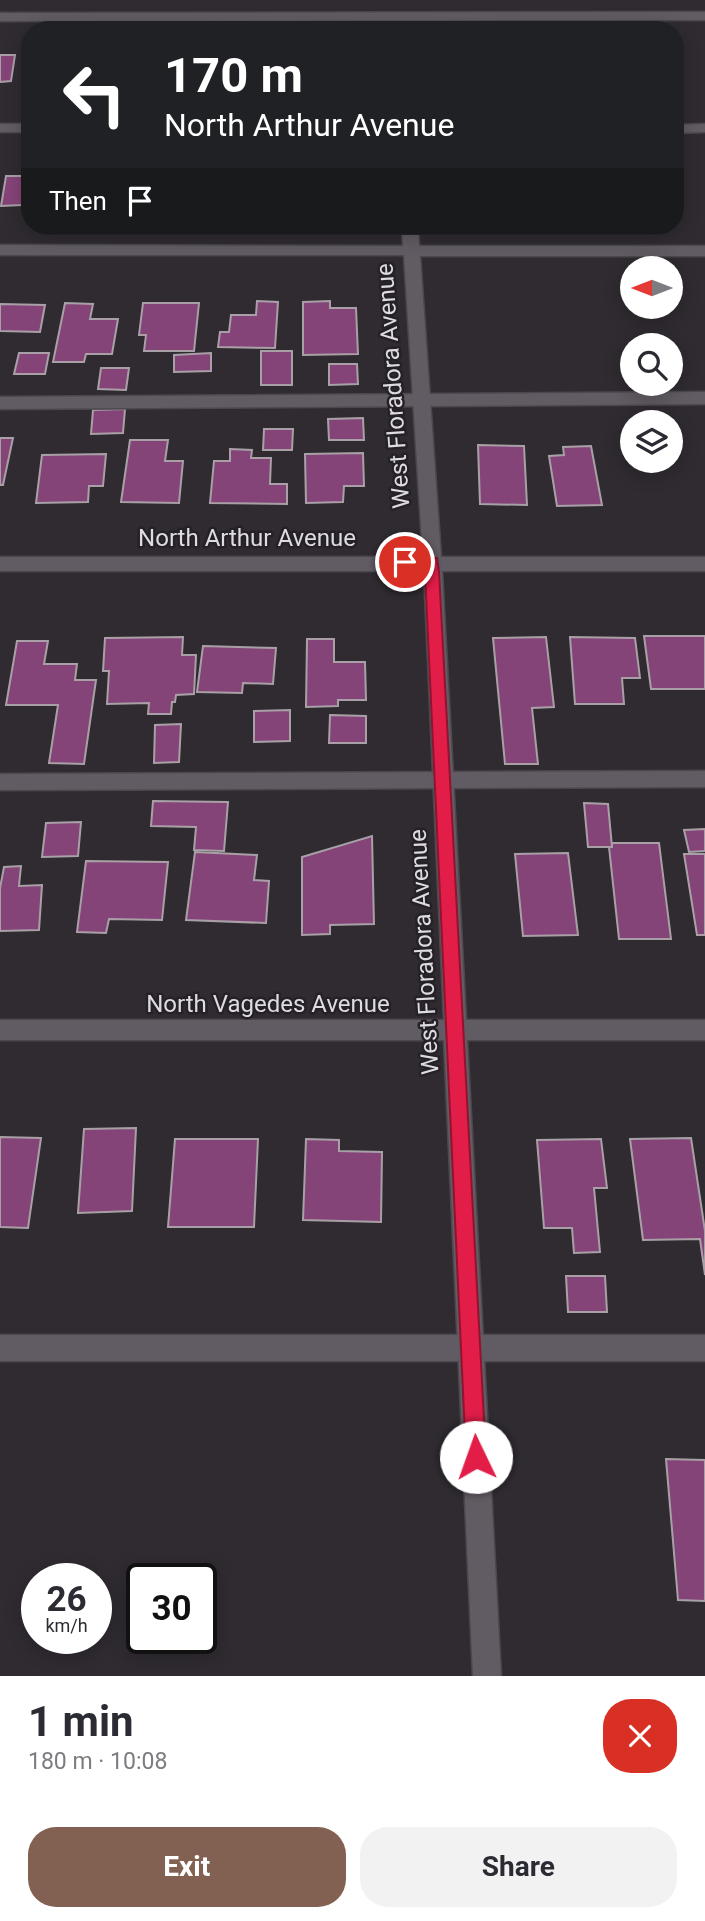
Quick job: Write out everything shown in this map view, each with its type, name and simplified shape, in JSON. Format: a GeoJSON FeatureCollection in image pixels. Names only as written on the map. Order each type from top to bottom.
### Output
{"type":"FeatureCollection","features":[{"type":"Feature","properties":{"kind":"street"},"geometry":{"type":"LineString","coordinates":[[404,0],[405,21]]}},
{"type":"Feature","properties":{"kind":"street"},"geometry":{"type":"LineString","coordinates":[[518,21],[705,16]]}},
{"type":"Feature","properties":{"kind":"street"},"geometry":{"type":"LineString","coordinates":[[0,17],[231,21]]}},
{"type":"Feature","properties":{"kind":"street"},"geometry":{"type":"LineString","coordinates":[[0,128],[21,128]]}},
{"type":"Feature","properties":{"kind":"street"},"geometry":{"type":"LineString","coordinates":[[684,129],[705,128]]}},
{"type":"Feature","properties":{"kind":"street","name":"West Floradora Avenue"},"geometry":{"type":"LineString","coordinates":[[410,235],[432,562],[487,1676]]}},
{"type":"Feature","properties":{"kind":"street"},"geometry":{"type":"LineString","coordinates":[[0,250],[705,251]]}},
{"type":"Feature","properties":{"kind":"street"},"geometry":{"type":"LineString","coordinates":[[0,403],[705,398]]}},
{"type":"Feature","properties":{"kind":"street","name":"North Arthur Avenue"},"geometry":{"type":"LineString","coordinates":[[0,564],[705,564]]}},
{"type":"Feature","properties":{"kind":"street"},"geometry":{"type":"LineString","coordinates":[[0,782],[705,779]]}},
{"type":"Feature","properties":{"kind":"street","name":"North Vagedes Avenue"},"geometry":{"type":"LineString","coordinates":[[0,1030],[705,1030]]}},
{"type":"Feature","properties":{"kind":"street"},"geometry":{"type":"LineString","coordinates":[[0,1348],[705,1348]]}},
{"type":"Feature","properties":{"kind":"building"},"geometry":{"type":"Polygon","coordinates":[[[0,55],[15,55],[11,81],[0,82],[0,55]]]}},
{"type":"Feature","properties":{"kind":"building"},"geometry":{"type":"Polygon","coordinates":[[[6,176],[21,176],[21,205],[1,206],[6,176]]]}},
{"type":"Feature","properties":{"kind":"building"},"geometry":{"type":"Polygon","coordinates":[[[257,301],[278,302],[275,348],[218,347],[220,332],[229,332],[231,315],[256,315],[257,301]]]}},
{"type":"Feature","properties":{"kind":"building"},"geometry":{"type":"Polygon","coordinates":[[[330,301],[330,308],[356,308],[358,354],[303,355],[303,302],[330,301]]]}},
{"type":"Feature","properties":{"kind":"building"},"geometry":{"type":"Polygon","coordinates":[[[65,303],[93,304],[90,319],[118,319],[112,354],[86,354],[84,362],[53,362],[65,303]]]}},
{"type":"Feature","properties":{"kind":"building"},"geometry":{"type":"Polygon","coordinates":[[[143,303],[199,303],[194,351],[144,351],[146,335],[139,335],[143,303]]]}},
{"type":"Feature","properties":{"kind":"building"},"geometry":{"type":"Polygon","coordinates":[[[0,304],[45,305],[40,332],[0,331],[0,304]]]}},
{"type":"Feature","properties":{"kind":"building"},"geometry":{"type":"Polygon","coordinates":[[[261,351],[292,351],[292,385],[261,385],[261,351]]]}},
{"type":"Feature","properties":{"kind":"building"},"geometry":{"type":"Polygon","coordinates":[[[19,353],[49,353],[45,374],[14,374],[19,353]]]}},
{"type":"Feature","properties":{"kind":"building"},"geometry":{"type":"Polygon","coordinates":[[[211,353],[211,371],[174,372],[174,355],[211,353]]]}},
{"type":"Feature","properties":{"kind":"building"},"geometry":{"type":"Polygon","coordinates":[[[329,364],[357,364],[358,384],[329,385],[329,364]]]}},
{"type":"Feature","properties":{"kind":"building"},"geometry":{"type":"Polygon","coordinates":[[[101,368],[129,368],[126,390],[98,389],[101,368]]]}},
{"type":"Feature","properties":{"kind":"building"},"geometry":{"type":"Polygon","coordinates":[[[125,409],[123,433],[91,434],[93,410],[125,409]]]}},
{"type":"Feature","properties":{"kind":"building"},"geometry":{"type":"Polygon","coordinates":[[[363,418],[364,440],[329,440],[328,419],[363,418]]]}},
{"type":"Feature","properties":{"kind":"building"},"geometry":{"type":"Polygon","coordinates":[[[264,429],[293,429],[292,450],[263,450],[264,429]]]}},
{"type":"Feature","properties":{"kind":"building"},"geometry":{"type":"Polygon","coordinates":[[[0,438],[13,438],[3,485],[0,485],[0,438]]]}},
{"type":"Feature","properties":{"kind":"building"},"geometry":{"type":"Polygon","coordinates":[[[130,440],[168,440],[165,461],[183,461],[179,503],[121,502],[130,440]]]}},
{"type":"Feature","properties":{"kind":"building"},"geometry":{"type":"Polygon","coordinates":[[[478,445],[524,446],[527,505],[480,504],[478,445]]]}},
{"type":"Feature","properties":{"kind":"building"},"geometry":{"type":"Polygon","coordinates":[[[591,446],[602,505],[557,506],[549,456],[564,455],[563,447],[591,446]]]}},
{"type":"Feature","properties":{"kind":"building"},"geometry":{"type":"Polygon","coordinates":[[[230,449],[252,450],[251,458],[271,458],[270,484],[287,484],[287,504],[210,503],[214,461],[230,461],[230,449]]]}},
{"type":"Feature","properties":{"kind":"building"},"geometry":{"type":"Polygon","coordinates":[[[363,453],[364,486],[344,486],[343,502],[306,503],[305,454],[363,453]]]}},
{"type":"Feature","properties":{"kind":"building"},"geometry":{"type":"Polygon","coordinates":[[[106,454],[103,486],[89,486],[88,502],[36,503],[42,455],[106,454]]]}},
{"type":"Feature","properties":{"kind":"building"},"geometry":{"type":"Polygon","coordinates":[[[644,636],[705,636],[705,689],[651,689],[644,636]]]}},
{"type":"Feature","properties":{"kind":"building"},"geometry":{"type":"Polygon","coordinates":[[[183,637],[182,655],[196,655],[194,694],[176,695],[171,714],[148,714],[149,703],[107,704],[109,671],[103,671],[105,638],[183,637]]]}},
{"type":"Feature","properties":{"kind":"building"},"geometry":{"type":"Polygon","coordinates":[[[546,637],[554,707],[532,708],[538,764],[505,764],[493,638],[546,637]]]}},
{"type":"Feature","properties":{"kind":"building"},"geometry":{"type":"Polygon","coordinates":[[[570,637],[635,638],[640,678],[622,678],[624,704],[575,704],[570,637]]]}},
{"type":"Feature","properties":{"kind":"building"},"geometry":{"type":"Polygon","coordinates":[[[307,639],[334,639],[334,662],[365,662],[366,700],[338,700],[338,706],[306,707],[307,639]]]}},
{"type":"Feature","properties":{"kind":"building"},"geometry":{"type":"Polygon","coordinates":[[[17,641],[48,641],[44,664],[77,664],[75,680],[96,680],[84,764],[49,763],[58,705],[6,705],[17,641]]]}},
{"type":"Feature","properties":{"kind":"building"},"geometry":{"type":"Polygon","coordinates":[[[203,646],[276,648],[273,684],[243,683],[242,693],[197,692],[203,646]]]}},
{"type":"Feature","properties":{"kind":"building"},"geometry":{"type":"Polygon","coordinates":[[[290,710],[290,741],[254,742],[254,711],[290,710]]]}},
{"type":"Feature","properties":{"kind":"building"},"geometry":{"type":"Polygon","coordinates":[[[330,715],[366,716],[366,743],[329,743],[330,715]]]}},
{"type":"Feature","properties":{"kind":"building"},"geometry":{"type":"Polygon","coordinates":[[[181,724],[179,762],[154,763],[155,725],[181,724]]]}},
{"type":"Feature","properties":{"kind":"building"},"geometry":{"type":"Polygon","coordinates":[[[153,801],[228,802],[224,851],[194,850],[196,827],[151,826],[153,801]]]}},
{"type":"Feature","properties":{"kind":"building"},"geometry":{"type":"Polygon","coordinates":[[[584,803],[608,804],[612,847],[588,847],[584,803]]]}},
{"type":"Feature","properties":{"kind":"building"},"geometry":{"type":"Polygon","coordinates":[[[81,822],[78,856],[42,857],[46,823],[81,822]]]}},
{"type":"Feature","properties":{"kind":"building"},"geometry":{"type":"Polygon","coordinates":[[[705,829],[705,851],[689,852],[684,830],[705,829]]]}},
{"type":"Feature","properties":{"kind":"building"},"geometry":{"type":"Polygon","coordinates":[[[372,836],[374,924],[330,925],[330,934],[302,935],[302,857],[372,836]]]}},
{"type":"Feature","properties":{"kind":"building"},"geometry":{"type":"Polygon","coordinates":[[[612,843],[659,843],[671,939],[619,939],[609,847],[612,847],[612,843]]]}},
{"type":"Feature","properties":{"kind":"building"},"geometry":{"type":"Polygon","coordinates":[[[195,852],[257,855],[254,880],[269,881],[266,923],[186,920],[195,852]]]}},
{"type":"Feature","properties":{"kind":"building"},"geometry":{"type":"Polygon","coordinates":[[[568,853],[578,935],[523,936],[515,854],[568,853]]]}},
{"type":"Feature","properties":{"kind":"building"},"geometry":{"type":"Polygon","coordinates":[[[684,854],[705,854],[705,935],[697,935],[684,854]]]}},
{"type":"Feature","properties":{"kind":"building"},"geometry":{"type":"Polygon","coordinates":[[[86,861],[168,862],[162,920],[109,919],[106,933],[77,932],[86,861]]]}},
{"type":"Feature","properties":{"kind":"building"},"geometry":{"type":"Polygon","coordinates":[[[21,866],[19,886],[42,885],[39,930],[0,931],[0,888],[4,867],[21,866]]]}},
{"type":"Feature","properties":{"kind":"building"},"geometry":{"type":"Polygon","coordinates":[[[136,1128],[132,1211],[78,1213],[84,1129],[136,1128]]]}},
{"type":"Feature","properties":{"kind":"building"},"geometry":{"type":"Polygon","coordinates":[[[0,1137],[41,1138],[28,1228],[0,1227],[0,1137]]]}},
{"type":"Feature","properties":{"kind":"building"},"geometry":{"type":"Polygon","coordinates":[[[691,1138],[705,1231],[705,1275],[700,1239],[643,1240],[630,1139],[691,1138]]]}},
{"type":"Feature","properties":{"kind":"building"},"geometry":{"type":"Polygon","coordinates":[[[175,1139],[258,1139],[254,1227],[168,1227],[175,1139]]]}},
{"type":"Feature","properties":{"kind":"building"},"geometry":{"type":"Polygon","coordinates":[[[306,1139],[339,1140],[339,1151],[382,1152],[381,1222],[303,1220],[306,1139]]]}},
{"type":"Feature","properties":{"kind":"building"},"geometry":{"type":"Polygon","coordinates":[[[601,1139],[607,1188],[594,1188],[600,1252],[574,1253],[572,1228],[544,1228],[537,1140],[601,1139]]]}},
{"type":"Feature","properties":{"kind":"building"},"geometry":{"type":"Polygon","coordinates":[[[566,1276],[605,1276],[607,1312],[568,1312],[566,1276]]]}},
{"type":"Feature","properties":{"kind":"building"},"geometry":{"type":"Polygon","coordinates":[[[666,1459],[705,1460],[705,1601],[678,1600],[666,1459]]]}},
{"type":"Feature","properties":{"kind":"route"},"geometry":{"type":"LineString","coordinates":[[405,562],[432,562],[476,1457]]}}]}
